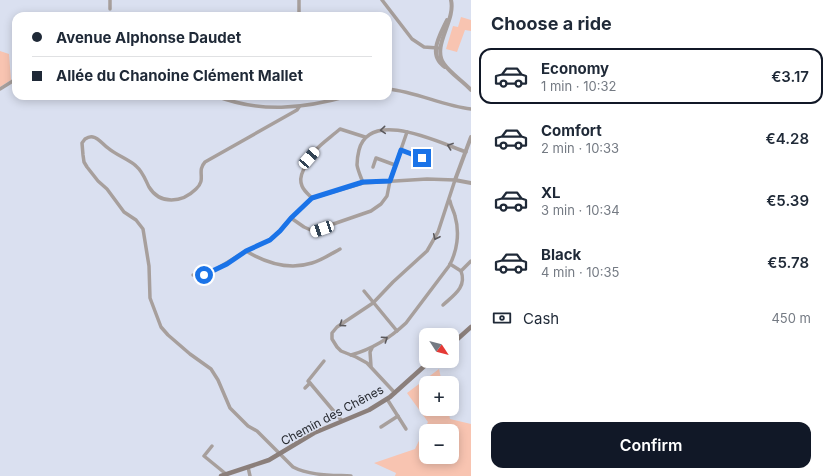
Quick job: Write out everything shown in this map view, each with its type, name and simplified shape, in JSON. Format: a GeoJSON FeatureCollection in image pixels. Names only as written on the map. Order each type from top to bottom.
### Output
{"type":"FeatureCollection","features":[{"type":"Feature","properties":{"kind":"main road"},"geometry":{"type":"LineString","coordinates":[[459,338],[471,327]]}},
{"type":"Feature","properties":{"kind":"main road","name":"Chemin des Chênes"},"geometry":{"type":"LineString","coordinates":[[223,475],[248,468],[280,454],[314,433],[369,410],[395,393],[422,368]]}},
{"type":"Feature","properties":{"kind":"street"},"geometry":{"type":"LineString","coordinates":[[110,0],[110,9]]}},
{"type":"Feature","properties":{"kind":"street"},"geometry":{"type":"LineString","coordinates":[[299,0],[299,12]]}},
{"type":"Feature","properties":{"kind":"street"},"geometry":{"type":"LineString","coordinates":[[382,0],[391,12]]}},
{"type":"Feature","properties":{"kind":"street"},"geometry":{"type":"LineString","coordinates":[[451,0],[451,15],[438,48],[444,63],[471,90]]}},
{"type":"Feature","properties":{"kind":"street"},"geometry":{"type":"LineString","coordinates":[[392,13],[412,39],[424,47],[438,48]]}},
{"type":"Feature","properties":{"kind":"street"},"geometry":{"type":"LineString","coordinates":[[0,89],[12,82]]}},
{"type":"Feature","properties":{"kind":"street"},"geometry":{"type":"LineString","coordinates":[[392,90],[404,91],[461,108],[471,109]]}},
{"type":"Feature","properties":{"kind":"street"},"geometry":{"type":"LineString","coordinates":[[226,100],[234,103],[262,107],[298,107],[333,100]]}},
{"type":"Feature","properties":{"kind":"street"},"geometry":{"type":"LineString","coordinates":[[298,107],[297,110],[205,162],[201,170],[202,182],[199,187],[177,200],[166,200],[154,193],[142,172],[135,165],[116,155],[95,137],[84,139],[82,148],[84,162],[124,212],[136,220],[143,229],[149,266],[150,298],[161,327],[190,354],[211,370],[218,380],[230,408],[248,426],[256,431],[289,464],[301,471],[352,476]]}},
{"type":"Feature","properties":{"kind":"street"},"geometry":{"type":"LineString","coordinates":[[312,198],[302,187],[301,177],[306,161],[328,138],[340,129],[365,137]]}},
{"type":"Feature","properties":{"kind":"street"},"geometry":{"type":"LineString","coordinates":[[363,182],[357,166],[357,158],[360,147],[365,137],[381,129],[407,132],[435,140],[466,152]]}},
{"type":"Feature","properties":{"kind":"street"},"geometry":{"type":"LineString","coordinates":[[291,218],[314,232],[371,211],[384,201],[407,132]]}},
{"type":"Feature","properties":{"kind":"street"},"geometry":{"type":"LineString","coordinates":[[395,393],[371,367],[362,360],[341,351],[332,339],[334,330],[373,303],[393,282],[428,251],[438,232],[471,137]]}},
{"type":"Feature","properties":{"kind":"street"},"geometry":{"type":"LineString","coordinates":[[401,150],[422,158]]}},
{"type":"Feature","properties":{"kind":"street"},"geometry":{"type":"LineString","coordinates":[[373,167],[376,158],[396,165]]}},
{"type":"Feature","properties":{"kind":"street"},"geometry":{"type":"LineString","coordinates":[[193,275],[204,275],[210,273],[246,251],[270,240],[312,198],[363,182],[427,179],[455,180],[471,184]]}},
{"type":"Feature","properties":{"kind":"street"},"geometry":{"type":"LineString","coordinates":[[350,355],[372,348],[397,331],[406,323],[441,278],[450,264],[457,242],[457,226],[450,200]]}},
{"type":"Feature","properties":{"kind":"street"},"geometry":{"type":"LineString","coordinates":[[246,251],[270,262],[291,265],[311,263],[340,249]]}},
{"type":"Feature","properties":{"kind":"street"},"geometry":{"type":"LineString","coordinates":[[461,271],[471,261]]}},
{"type":"Feature","properties":{"kind":"street"},"geometry":{"type":"LineString","coordinates":[[443,305],[462,287],[463,279],[461,271],[450,264]]}},
{"type":"Feature","properties":{"kind":"street"},"geometry":{"type":"LineString","coordinates":[[364,291],[397,331]]}},
{"type":"Feature","properties":{"kind":"street"},"geometry":{"type":"LineString","coordinates":[[371,367],[370,352],[372,348]]}},
{"type":"Feature","properties":{"kind":"street"},"geometry":{"type":"LineString","coordinates":[[324,361],[308,381],[342,421]]}},
{"type":"Feature","properties":{"kind":"street"},"geometry":{"type":"LineString","coordinates":[[305,388],[310,383]]}},
{"type":"Feature","properties":{"kind":"street"},"geometry":{"type":"LineString","coordinates":[[387,399],[406,429]]}},
{"type":"Feature","properties":{"kind":"street"},"geometry":{"type":"LineString","coordinates":[[381,427],[398,416]]}},
{"type":"Feature","properties":{"kind":"street"},"geometry":{"type":"LineString","coordinates":[[212,446],[204,456],[223,475]]}},
{"type":"Feature","properties":{"kind":"street"},"geometry":{"type":"LineString","coordinates":[[248,468],[250,476]]}},
{"type":"Feature","properties":{"kind":"shaded area"},"geometry":{"type":"Polygon","coordinates":[[[461,17],[471,20],[471,31],[465,30],[457,52],[446,49],[453,26],[458,27],[461,17]]]}},
{"type":"Feature","properties":{"kind":"shaded area"},"geometry":{"type":"Polygon","coordinates":[[[0,51],[9,54],[11,80],[0,87],[0,51]]]}},
{"type":"Feature","properties":{"kind":"shaded area"},"geometry":{"type":"Polygon","coordinates":[[[439,369],[440,376],[430,376],[439,369]]]}},
{"type":"Feature","properties":{"kind":"shaded area"},"geometry":{"type":"Polygon","coordinates":[[[419,384],[419,410],[407,393],[419,384]]]}},
{"type":"Feature","properties":{"kind":"shaded area"},"geometry":{"type":"Polygon","coordinates":[[[424,416],[449,416],[450,419],[471,424],[471,476],[395,476],[396,473],[374,463],[415,449],[419,441],[419,464],[459,464],[459,424],[427,424],[428,422],[424,416]]]}},
{"type":"Feature","properties":{"kind":"route"},"geometry":{"type":"LineString","coordinates":[[204,275],[227,264],[246,251],[270,240],[312,198],[363,182],[390,181],[401,150],[422,158]]}}]}
